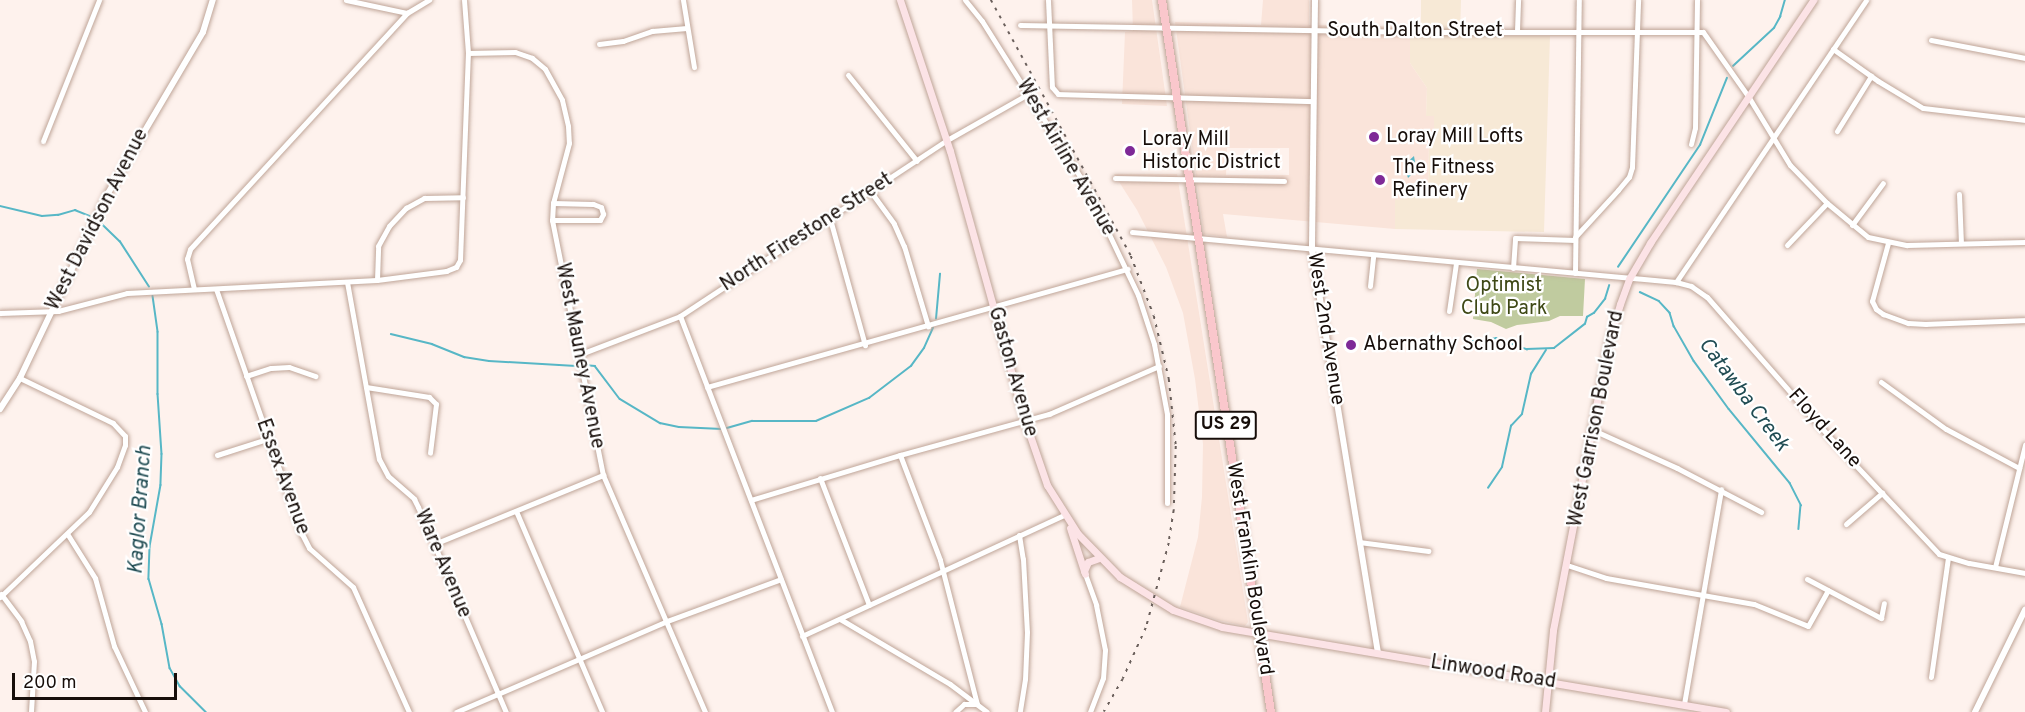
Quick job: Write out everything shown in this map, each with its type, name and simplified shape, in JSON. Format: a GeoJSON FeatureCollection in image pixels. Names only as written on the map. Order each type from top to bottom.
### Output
{"type":"FeatureCollection","features":[{"type":"Feature","properties":{"kind":"main road","name":"Gaston Avenue"},"geometry":{"type":"LineString","coordinates":[[900,0],[947,140],[1025,421],[1047,485],[1066,518],[1089,547],[1138,590],[1182,614],[1222,627],[1259,634]]}},
{"type":"Feature","properties":{"kind":"main road","name":"West Franklin Boulevard"},"geometry":{"type":"LineString","coordinates":[[1162,0],[1187,177],[1270,712]]}},
{"type":"Feature","properties":{"kind":"main road","name":"West Garrison Boulevard"},"geometry":{"type":"LineString","coordinates":[[1545,712],[1546,681],[1613,326],[1629,279],[1650,243],[1814,0]]}},
{"type":"Feature","properties":{"kind":"main road"},"geometry":{"type":"LineString","coordinates":[[1066,518],[1085,574]]}},
{"type":"Feature","properties":{"kind":"main road"},"geometry":{"type":"LineString","coordinates":[[1081,563],[1081,557],[1089,547]]}},
{"type":"Feature","properties":{"kind":"main road"},"geometry":{"type":"LineString","coordinates":[[1085,574],[1088,562],[1099,558]]}},
{"type":"Feature","properties":{"kind":"main road","name":"Linwood Road"},"geometry":{"type":"LineString","coordinates":[[1259,634],[1726,712]]}},
{"type":"Feature","properties":{"kind":"street"},"geometry":{"type":"LineString","coordinates":[[43,141],[99,0]]}},
{"type":"Feature","properties":{"kind":"street","name":"West Davidson Avenue"},"geometry":{"type":"LineString","coordinates":[[0,409],[20,378],[107,195],[203,32],[213,0]]}},
{"type":"Feature","properties":{"kind":"street"},"geometry":{"type":"LineString","coordinates":[[346,0],[407,13]]}},
{"type":"Feature","properties":{"kind":"street"},"geometry":{"type":"LineString","coordinates":[[194,289],[187,259],[190,249],[407,13],[429,0]]}},
{"type":"Feature","properties":{"kind":"street"},"geometry":{"type":"LineString","coordinates":[[0,313],[50,311],[117,294],[377,280],[432,273],[456,267],[460,260],[468,53],[464,0]]}},
{"type":"Feature","properties":{"kind":"street"},"geometry":{"type":"LineString","coordinates":[[683,0],[694,67]]}},
{"type":"Feature","properties":{"kind":"street","name":"West Airline Avenue"},"geometry":{"type":"LineString","coordinates":[[965,0],[982,21],[1086,186],[1128,269],[1138,295],[1158,366],[1167,425],[1167,503]]}},
{"type":"Feature","properties":{"kind":"street"},"geometry":{"type":"LineString","coordinates":[[1047,0],[1055,92],[1060,95],[1313,101]]}},
{"type":"Feature","properties":{"kind":"street","name":"West 2nd Avenue"},"geometry":{"type":"LineString","coordinates":[[1315,0],[1312,250],[1378,654]]}},
{"type":"Feature","properties":{"kind":"street"},"geometry":{"type":"LineString","coordinates":[[1517,31],[1518,0]]}},
{"type":"Feature","properties":{"kind":"street"},"geometry":{"type":"LineString","coordinates":[[1575,273],[1579,0]]}},
{"type":"Feature","properties":{"kind":"street"},"geometry":{"type":"LineString","coordinates":[[1513,268],[1514,239],[1575,238],[1629,177],[1632,167],[1638,0]]}},
{"type":"Feature","properties":{"kind":"street"},"geometry":{"type":"LineString","coordinates":[[1691,144],[1695,128],[1697,0]]}},
{"type":"Feature","properties":{"kind":"street"},"geometry":{"type":"LineString","coordinates":[[1676,282],[1866,0]]}},
{"type":"Feature","properties":{"kind":"street","name":"South Dalton Street"},"geometry":{"type":"LineString","coordinates":[[1020,25],[1315,30],[1696,32]]}},
{"type":"Feature","properties":{"kind":"street"},"geometry":{"type":"LineString","coordinates":[[599,44],[623,41],[652,31],[687,28]]}},
{"type":"Feature","properties":{"kind":"street"},"geometry":{"type":"LineString","coordinates":[[1696,32],[1708,35],[1790,165],[1827,203],[1868,237],[1888,243],[2025,242]]}},
{"type":"Feature","properties":{"kind":"street"},"geometry":{"type":"LineString","coordinates":[[1931,40],[2025,58]]}},
{"type":"Feature","properties":{"kind":"street"},"geometry":{"type":"LineString","coordinates":[[1833,49],[1923,108],[2025,120]]}},
{"type":"Feature","properties":{"kind":"street","name":"West Mauney Avenue"},"geometry":{"type":"LineString","coordinates":[[468,53],[524,54],[539,62],[550,76],[562,100],[569,135],[564,169],[553,203],[552,220],[603,475],[705,712]]}},
{"type":"Feature","properties":{"kind":"street"},"geometry":{"type":"LineString","coordinates":[[848,75],[917,161]]}},
{"type":"Feature","properties":{"kind":"street"},"geometry":{"type":"LineString","coordinates":[[1837,131],[1871,76]]}},
{"type":"Feature","properties":{"kind":"street","name":"North Firestone Street"},"geometry":{"type":"LineString","coordinates":[[578,355],[680,316],[947,140],[1028,94]]}},
{"type":"Feature","properties":{"kind":"street"},"geometry":{"type":"LineString","coordinates":[[1115,178],[1187,177],[1284,181]]}},
{"type":"Feature","properties":{"kind":"street"},"geometry":{"type":"LineString","coordinates":[[1852,225],[1883,183]]}},
{"type":"Feature","properties":{"kind":"street"},"geometry":{"type":"LineString","coordinates":[[871,192],[894,224],[904,246],[928,326]]}},
{"type":"Feature","properties":{"kind":"street"},"geometry":{"type":"LineString","coordinates":[[1959,194],[1961,243]]}},
{"type":"Feature","properties":{"kind":"street"},"geometry":{"type":"LineString","coordinates":[[377,280],[378,246],[389,226],[406,208],[424,198],[463,197]]}},
{"type":"Feature","properties":{"kind":"street"},"geometry":{"type":"LineString","coordinates":[[552,220],[600,220],[603,214],[601,207],[593,204],[553,203]]}},
{"type":"Feature","properties":{"kind":"street"},"geometry":{"type":"LineString","coordinates":[[1787,245],[1827,203]]}},
{"type":"Feature","properties":{"kind":"street"},"geometry":{"type":"LineString","coordinates":[[830,219],[865,345]]}},
{"type":"Feature","properties":{"kind":"street","name":"Floyd Lane"},"geometry":{"type":"LineString","coordinates":[[1132,232],[1373,256],[1676,282],[1691,286],[1707,297],[1927,544],[1948,557],[2025,573]]}},
{"type":"Feature","properties":{"kind":"street"},"geometry":{"type":"LineString","coordinates":[[1888,243],[1872,302],[1883,314],[1914,323],[2025,320]]}},
{"type":"Feature","properties":{"kind":"street"},"geometry":{"type":"LineString","coordinates":[[1370,286],[1373,256]]}},
{"type":"Feature","properties":{"kind":"street"},"geometry":{"type":"LineString","coordinates":[[1449,311],[1456,263]]}},
{"type":"Feature","properties":{"kind":"street"},"geometry":{"type":"LineString","coordinates":[[707,387],[865,345],[1128,269]]}},
{"type":"Feature","properties":{"kind":"street","name":"Ware Avenue"},"geometry":{"type":"LineString","coordinates":[[347,282],[383,469],[414,499],[506,712]]}},
{"type":"Feature","properties":{"kind":"street","name":"Essex Avenue"},"geometry":{"type":"LineString","coordinates":[[216,289],[267,439],[309,548],[353,586],[409,712]]}},
{"type":"Feature","properties":{"kind":"street"},"geometry":{"type":"LineString","coordinates":[[680,316],[832,712]]}},
{"type":"Feature","properties":{"kind":"street"},"geometry":{"type":"LineString","coordinates":[[751,500],[1074,405],[1158,366]]}},
{"type":"Feature","properties":{"kind":"street"},"geometry":{"type":"LineString","coordinates":[[246,376],[271,368],[289,367],[315,376]]}},
{"type":"Feature","properties":{"kind":"street"},"geometry":{"type":"LineString","coordinates":[[20,378],[113,423],[125,436],[124,455],[89,512],[68,535],[1,595],[21,621],[30,641],[34,661],[31,712]]}},
{"type":"Feature","properties":{"kind":"street"},"geometry":{"type":"LineString","coordinates":[[1881,382],[1946,429],[2019,468]]}},
{"type":"Feature","properties":{"kind":"street"},"geometry":{"type":"LineString","coordinates":[[366,387],[429,397],[436,404],[430,453]]}},
{"type":"Feature","properties":{"kind":"street"},"geometry":{"type":"LineString","coordinates":[[1593,430],[1721,489],[1761,512]]}},
{"type":"Feature","properties":{"kind":"street"},"geometry":{"type":"LineString","coordinates":[[217,455],[267,439]]}},
{"type":"Feature","properties":{"kind":"street"},"geometry":{"type":"LineString","coordinates":[[1995,567],[2025,445]]}},
{"type":"Feature","properties":{"kind":"street"},"geometry":{"type":"LineString","coordinates":[[900,455],[943,571],[977,704]]}},
{"type":"Feature","properties":{"kind":"street"},"geometry":{"type":"LineString","coordinates":[[434,544],[603,475]]}},
{"type":"Feature","properties":{"kind":"street"},"geometry":{"type":"LineString","coordinates":[[820,478],[869,605]]}},
{"type":"Feature","properties":{"kind":"street"},"geometry":{"type":"LineString","coordinates":[[1684,704],[1721,489]]}},
{"type":"Feature","properties":{"kind":"street"},"geometry":{"type":"LineString","coordinates":[[1846,524],[1881,493]]}},
{"type":"Feature","properties":{"kind":"street"},"geometry":{"type":"LineString","coordinates":[[516,511],[602,712]]}},
{"type":"Feature","properties":{"kind":"street"},"geometry":{"type":"LineString","coordinates":[[802,636],[1019,535],[1066,518]]}},
{"type":"Feature","properties":{"kind":"street"},"geometry":{"type":"LineString","coordinates":[[68,535],[95,578],[114,646],[145,712]]}},
{"type":"Feature","properties":{"kind":"street"},"geometry":{"type":"LineString","coordinates":[[1019,535],[1024,566],[1027,632],[1025,679],[1020,712]]}},
{"type":"Feature","properties":{"kind":"street"},"geometry":{"type":"LineString","coordinates":[[1359,542],[1428,551]]}},
{"type":"Feature","properties":{"kind":"street"},"geometry":{"type":"LineString","coordinates":[[1931,677],[1948,557]]}},
{"type":"Feature","properties":{"kind":"street"},"geometry":{"type":"LineString","coordinates":[[1567,565],[1606,578],[1754,604],[1808,626],[1828,590]]}},
{"type":"Feature","properties":{"kind":"street"},"geometry":{"type":"LineString","coordinates":[[1085,574],[1105,650],[1103,678],[1090,712]]}},
{"type":"Feature","properties":{"kind":"street"},"geometry":{"type":"LineString","coordinates":[[456,712],[667,621],[781,579]]}},
{"type":"Feature","properties":{"kind":"street"},"geometry":{"type":"LineString","coordinates":[[1807,579],[1881,618],[1884,603]]}},
{"type":"Feature","properties":{"kind":"street"},"geometry":{"type":"LineString","coordinates":[[1975,712],[2025,610]]}},
{"type":"Feature","properties":{"kind":"street"},"geometry":{"type":"LineString","coordinates":[[840,619],[950,684],[987,712]]}},
{"type":"Feature","properties":{"kind":"street"},"geometry":{"type":"LineString","coordinates":[[955,712],[964,704],[977,704]]}},
{"type":"Feature","properties":{"kind":"shaded area"},"geometry":{"type":"Polygon","coordinates":[[[1132,0],[1152,0],[1167,106],[1122,104],[1125,32],[1133,31],[1132,0]]]}},
{"type":"Feature","properties":{"kind":"shaded area"},"geometry":{"type":"Polygon","coordinates":[[[1263,0],[1309,0],[1309,25],[1410,27],[1410,63],[1427,88],[1426,116],[1434,116],[1434,141],[1429,141],[1428,195],[1396,200],[1395,229],[1223,214],[1227,237],[1204,234],[1175,22],[1261,25],[1263,0]],[[1227,148],[1226,175],[1289,175],[1289,148],[1227,148]]]}},
{"type":"Feature","properties":{"kind":"shaded area"},"geometry":{"type":"Polygon","coordinates":[[[1421,0],[1461,0],[1460,36],[1550,36],[1544,232],[1395,229],[1395,200],[1428,195],[1429,141],[1434,141],[1434,116],[1426,116],[1427,88],[1410,63],[1410,27],[1421,26],[1421,0]]]}},
{"type":"Feature","properties":{"kind":"shaded area"},"geometry":{"type":"Polygon","coordinates":[[[1114,174],[1177,174],[1248,622],[1245,626],[1218,620],[1180,607],[1198,537],[1202,497],[1203,444],[1195,379],[1183,313],[1166,267],[1137,210],[1114,174]]]}},
{"type":"Feature","properties":{"kind":"green space","name":"Optimist Club Park"},"geometry":{"type":"Polygon","coordinates":[[[1477,269],[1585,279],[1583,316],[1560,316],[1549,321],[1517,325],[1506,329],[1491,322],[1473,319],[1477,269]]]}},
{"type":"Feature","properties":{"kind":"water"},"geometry":{"type":"Polygon","coordinates":[[[1414,156],[1412,174],[1408,178],[1404,165],[1414,156]]]}},
{"type":"Feature","properties":{"kind":"waterway","name":"Catawba Creek"},"geometry":{"type":"LineString","coordinates":[[1733,66],[1774,28],[1785,0]]}},
{"type":"Feature","properties":{"kind":"waterway","name":"Catawba Creek"},"geometry":{"type":"LineString","coordinates":[[1618,267],[1700,145],[1727,78]]}},
{"type":"Feature","properties":{"kind":"waterway","name":"Kaglor Branch"},"geometry":{"type":"LineString","coordinates":[[0,206],[42,216],[58,215],[75,210],[90,216]]}},
{"type":"Feature","properties":{"kind":"waterway","name":"Kaglor Branch"},"geometry":{"type":"LineString","coordinates":[[99,221],[120,241],[149,286]]}},
{"type":"Feature","properties":{"kind":"waterway"},"geometry":{"type":"LineString","coordinates":[[936,319],[940,274]]}},
{"type":"Feature","properties":{"kind":"waterway"},"geometry":{"type":"LineString","coordinates":[[1473,341],[1496,338],[1527,349],[1554,348],[1585,324],[1587,317],[1594,313],[1605,299],[1609,286]]}},
{"type":"Feature","properties":{"kind":"waterway","name":"Catawba Creek"},"geometry":{"type":"LineString","coordinates":[[1640,292],[1659,301],[1670,313],[1674,326],[1694,361],[1729,409],[1790,483],[1801,505],[1799,529]]}},
{"type":"Feature","properties":{"kind":"waterway","name":"Kaglor Branch"},"geometry":{"type":"LineString","coordinates":[[153,296],[158,332],[158,394],[162,454],[161,485],[150,547],[149,579],[162,624],[170,668],[180,686],[206,712]]}},
{"type":"Feature","properties":{"kind":"waterway"},"geometry":{"type":"LineString","coordinates":[[727,428],[752,421],[816,421],[869,398],[911,366],[924,348],[933,328]]}},
{"type":"Feature","properties":{"kind":"waterway"},"geometry":{"type":"LineString","coordinates":[[391,334],[432,344],[464,357],[489,361],[576,366]]}},
{"type":"Feature","properties":{"kind":"waterway"},"geometry":{"type":"LineString","coordinates":[[1488,488],[1502,467],[1511,426],[1522,414],[1531,374],[1546,350]]}},
{"type":"Feature","properties":{"kind":"waterway"},"geometry":{"type":"LineString","coordinates":[[584,365],[595,366],[620,399],[660,423],[679,427],[722,429]]}},
{"type":"Feature","properties":{"kind":"railway"},"geometry":{"type":"LineString","coordinates":[[991,0],[1131,256],[1154,316],[1169,379],[1176,446],[1174,510],[1169,543],[1146,628],[1123,679],[1104,712]]}},
{"type":"Feature","properties":{"kind":"place","name":"Loray Mill Lofts"},"geometry":{"type":"Point","coordinates":[1374,137]}},
{"type":"Feature","properties":{"kind":"place","name":"Loray Mill Historic District"},"geometry":{"type":"Point","coordinates":[1130,151]}},
{"type":"Feature","properties":{"kind":"place","name":"The Fitness Refinery"},"geometry":{"type":"Point","coordinates":[1380,180]}},
{"type":"Feature","properties":{"kind":"place","name":"Abernathy School"},"geometry":{"type":"Point","coordinates":[1351,345]}}]}
